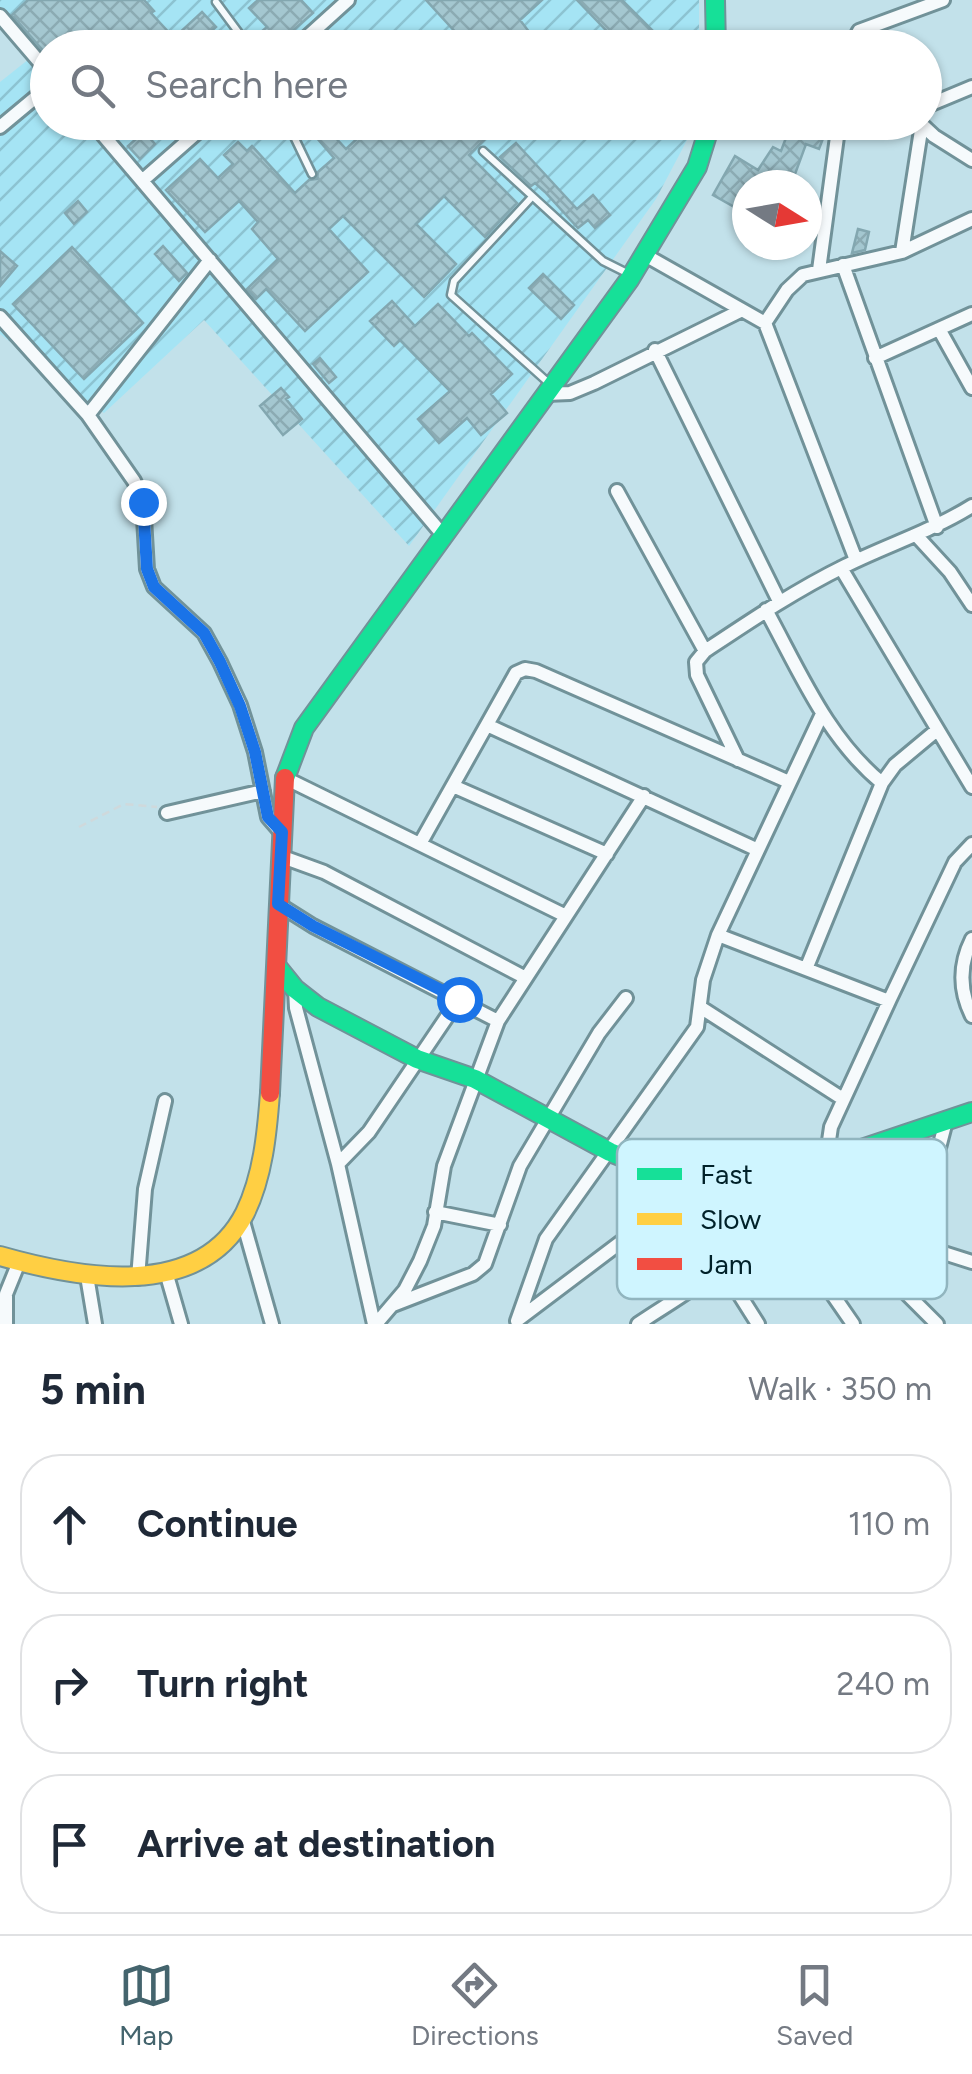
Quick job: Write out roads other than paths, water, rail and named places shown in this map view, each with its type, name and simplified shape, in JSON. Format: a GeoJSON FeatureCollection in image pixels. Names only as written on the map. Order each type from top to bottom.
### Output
{"type":"FeatureCollection","features":[{"type":"Feature","properties":{"kind":"street"},"geometry":{"type":"LineString","coordinates":[[324,0],[334,12]]}},
{"type":"Feature","properties":{"kind":"street"},"geometry":{"type":"LineString","coordinates":[[314,30],[348,0]]}},
{"type":"Feature","properties":{"kind":"street"},"geometry":{"type":"LineString","coordinates":[[715,0],[716,30]]}},
{"type":"Feature","properties":{"kind":"street"},"geometry":{"type":"LineString","coordinates":[[861,30],[942,0]]}},
{"type":"Feature","properties":{"kind":"street"},"geometry":{"type":"LineString","coordinates":[[0,16],[30,51]]}},
{"type":"Feature","properties":{"kind":"street"},"geometry":{"type":"LineString","coordinates":[[942,100],[972,86]]}},
{"type":"Feature","properties":{"kind":"street"},"geometry":{"type":"LineString","coordinates":[[0,127],[30,101]]}},
{"type":"Feature","properties":{"kind":"street"},"geometry":{"type":"LineString","coordinates":[[942,139],[972,160]]}},
{"type":"Feature","properties":{"kind":"street"},"geometry":{"type":"LineString","coordinates":[[108,140],[443,534]]}},
{"type":"Feature","properties":{"kind":"street"},"geometry":{"type":"LineString","coordinates":[[143,180],[189,140]]}},
{"type":"Feature","properties":{"kind":"street"},"geometry":{"type":"LineString","coordinates":[[0,1256],[87,1276],[138,1278],[166,1272],[214,1252],[242,1218],[256,1186],[267,1140],[285,778],[304,728],[632,276],[697,167],[706,140]]}},
{"type":"Feature","properties":{"kind":"street"},"geometry":{"type":"LineString","coordinates":[[818,270],[836,140]]}},
{"type":"Feature","properties":{"kind":"street"},"geometry":{"type":"LineString","coordinates":[[902,252],[919,140]]}},
{"type":"Feature","properties":{"kind":"street"},"geometry":{"type":"LineString","coordinates":[[764,323],[803,275],[902,252],[972,219]]}},
{"type":"Feature","properties":{"kind":"street"},"geometry":{"type":"LineString","coordinates":[[644,254],[764,323],[856,560]]}},
{"type":"Feature","properties":{"kind":"street"},"geometry":{"type":"LineString","coordinates":[[88,415],[210,260]]}},
{"type":"Feature","properties":{"kind":"street"},"geometry":{"type":"LineString","coordinates":[[843,266],[938,527]]}},
{"type":"Feature","properties":{"kind":"street"},"geometry":{"type":"LineString","coordinates":[[549,390],[570,392],[594,384],[742,310]]}},
{"type":"Feature","properties":{"kind":"street"},"geometry":{"type":"LineString","coordinates":[[875,358],[972,314]]}},
{"type":"Feature","properties":{"kind":"street"},"geometry":{"type":"LineString","coordinates":[[0,317],[88,415],[134,481],[143,502],[147,569],[154,587],[204,633],[220,662],[245,721],[268,817],[282,832]]}},
{"type":"Feature","properties":{"kind":"street"},"geometry":{"type":"LineString","coordinates":[[939,329],[972,388]]}},
{"type":"Feature","properties":{"kind":"street"},"geometry":{"type":"LineString","coordinates":[[656,350],[779,601]]}},
{"type":"Feature","properties":{"kind":"street"},"geometry":{"type":"LineString","coordinates":[[617,491],[705,652]]}},
{"type":"Feature","properties":{"kind":"street"},"geometry":{"type":"LineString","coordinates":[[738,760],[697,675],[696,662],[705,652],[779,601],[856,560],[938,527],[972,506]]}},
{"type":"Feature","properties":{"kind":"street"},"geometry":{"type":"LineString","coordinates":[[916,535],[950,572],[972,605]]}},
{"type":"Feature","properties":{"kind":"street"},"geometry":{"type":"LineString","coordinates":[[841,568],[972,787]]}},
{"type":"Feature","properties":{"kind":"street"},"geometry":{"type":"LineString","coordinates":[[766,610],[822,714],[855,760],[882,782]]}},
{"type":"Feature","properties":{"kind":"street"},"geometry":{"type":"LineString","coordinates":[[421,842],[516,673],[525,669],[789,782]]}},
{"type":"Feature","properties":{"kind":"street"},"geometry":{"type":"LineString","coordinates":[[619,1139],[697,1028],[703,980],[718,935],[822,714]]}},
{"type":"Feature","properties":{"kind":"street"},"geometry":{"type":"LineString","coordinates":[[487,725],[758,850]]}},
{"type":"Feature","properties":{"kind":"street"},"geometry":{"type":"LineString","coordinates":[[806,969],[882,782],[895,765],[937,730]]}},
{"type":"Feature","properties":{"kind":"street"},"geometry":{"type":"LineString","coordinates":[[285,778],[566,916]]}},
{"type":"Feature","properties":{"kind":"street"},"geometry":{"type":"LineString","coordinates":[[452,786],[607,854]]}},
{"type":"Feature","properties":{"kind":"street"},"geometry":{"type":"LineString","coordinates":[[167,813],[262,791]]}},
{"type":"Feature","properties":{"kind":"street"},"geometry":{"type":"LineString","coordinates":[[375,1324],[405,1290],[434,1226],[444,1166],[498,1021],[644,796]]}},
{"type":"Feature","properties":{"kind":"street"},"geometry":{"type":"LineString","coordinates":[[830,1139],[843,1099],[889,1001],[956,862],[972,844]]}},
{"type":"Feature","properties":{"kind":"street"},"geometry":{"type":"LineString","coordinates":[[280,856],[324,872],[524,976]]}},
{"type":"Feature","properties":{"kind":"street"},"geometry":{"type":"LineString","coordinates":[[278,904],[498,1021]]}},
{"type":"Feature","properties":{"kind":"street"},"geometry":{"type":"LineString","coordinates":[[718,935],[889,1001]]}},
{"type":"Feature","properties":{"kind":"street"},"geometry":{"type":"LineString","coordinates":[[972,940],[962,969],[962,985],[972,1016]]}},
{"type":"Feature","properties":{"kind":"street"},"geometry":{"type":"LineString","coordinates":[[278,968],[295,989],[318,1007],[417,1059],[475,1079],[617,1155]]}},
{"type":"Feature","properties":{"kind":"street"},"geometry":{"type":"LineString","coordinates":[[295,989],[296,1008],[375,1324]]}},
{"type":"Feature","properties":{"kind":"street"},"geometry":{"type":"LineString","coordinates":[[390,1306],[473,1274],[485,1264],[520,1166],[600,1033],[626,998]]}},
{"type":"Feature","properties":{"kind":"street"},"geometry":{"type":"LineString","coordinates":[[338,1164],[370,1132],[459,999]]}},
{"type":"Feature","properties":{"kind":"street"},"geometry":{"type":"LineString","coordinates":[[700,1007],[843,1099]]}},
{"type":"Feature","properties":{"kind":"street"},"geometry":{"type":"LineString","coordinates":[[138,1278],[146,1189],[165,1100]]}},
{"type":"Feature","properties":{"kind":"street"},"geometry":{"type":"LineString","coordinates":[[892,1139],[972,1112]]}},
{"type":"Feature","properties":{"kind":"street"},"geometry":{"type":"LineString","coordinates":[[941,1139],[946,1121]]}},
{"type":"Feature","properties":{"kind":"street"},"geometry":{"type":"LineString","coordinates":[[515,1323],[546,1240],[617,1142]]}},
{"type":"Feature","properties":{"kind":"street"},"geometry":{"type":"LineString","coordinates":[[435,1212],[500,1224]]}},
{"type":"Feature","properties":{"kind":"street"},"geometry":{"type":"LineString","coordinates":[[242,1218],[272,1324]]}},
{"type":"Feature","properties":{"kind":"street"},"geometry":{"type":"LineString","coordinates":[[515,1323],[617,1244]]}},
{"type":"Feature","properties":{"kind":"street"},"geometry":{"type":"LineString","coordinates":[[947,1254],[972,1262]]}},
{"type":"Feature","properties":{"kind":"street"},"geometry":{"type":"LineString","coordinates":[[6,1324],[6,1294],[19,1262]]}},
{"type":"Feature","properties":{"kind":"street"},"geometry":{"type":"LineString","coordinates":[[166,1272],[181,1324]]}},
{"type":"Feature","properties":{"kind":"street"},"geometry":{"type":"LineString","coordinates":[[87,1276],[95,1324]]}},
{"type":"Feature","properties":{"kind":"street"},"geometry":{"type":"LineString","coordinates":[[638,1324],[676,1299]]}},
{"type":"Feature","properties":{"kind":"street"},"geometry":{"type":"LineString","coordinates":[[741,1299],[756,1323]]}},
{"type":"Feature","properties":{"kind":"street"},"geometry":{"type":"LineString","coordinates":[[837,1299],[854,1324]]}},
{"type":"Feature","properties":{"kind":"street"},"geometry":{"type":"LineString","coordinates":[[912,1299],[938,1324]]}},
{"type":"Feature","properties":{"kind":"lane"},"geometry":{"type":"LineString","coordinates":[[216,2],[237,30]]}},
{"type":"Feature","properties":{"kind":"lane"},"geometry":{"type":"LineString","coordinates":[[296,140],[312,174]]}},
{"type":"Feature","properties":{"kind":"lane"},"geometry":{"type":"LineString","coordinates":[[484,151],[603,260],[632,276]]}},
{"type":"Feature","properties":{"kind":"lane"},"geometry":{"type":"LineString","coordinates":[[531,198],[454,281],[451,295],[549,390]]}}]}
